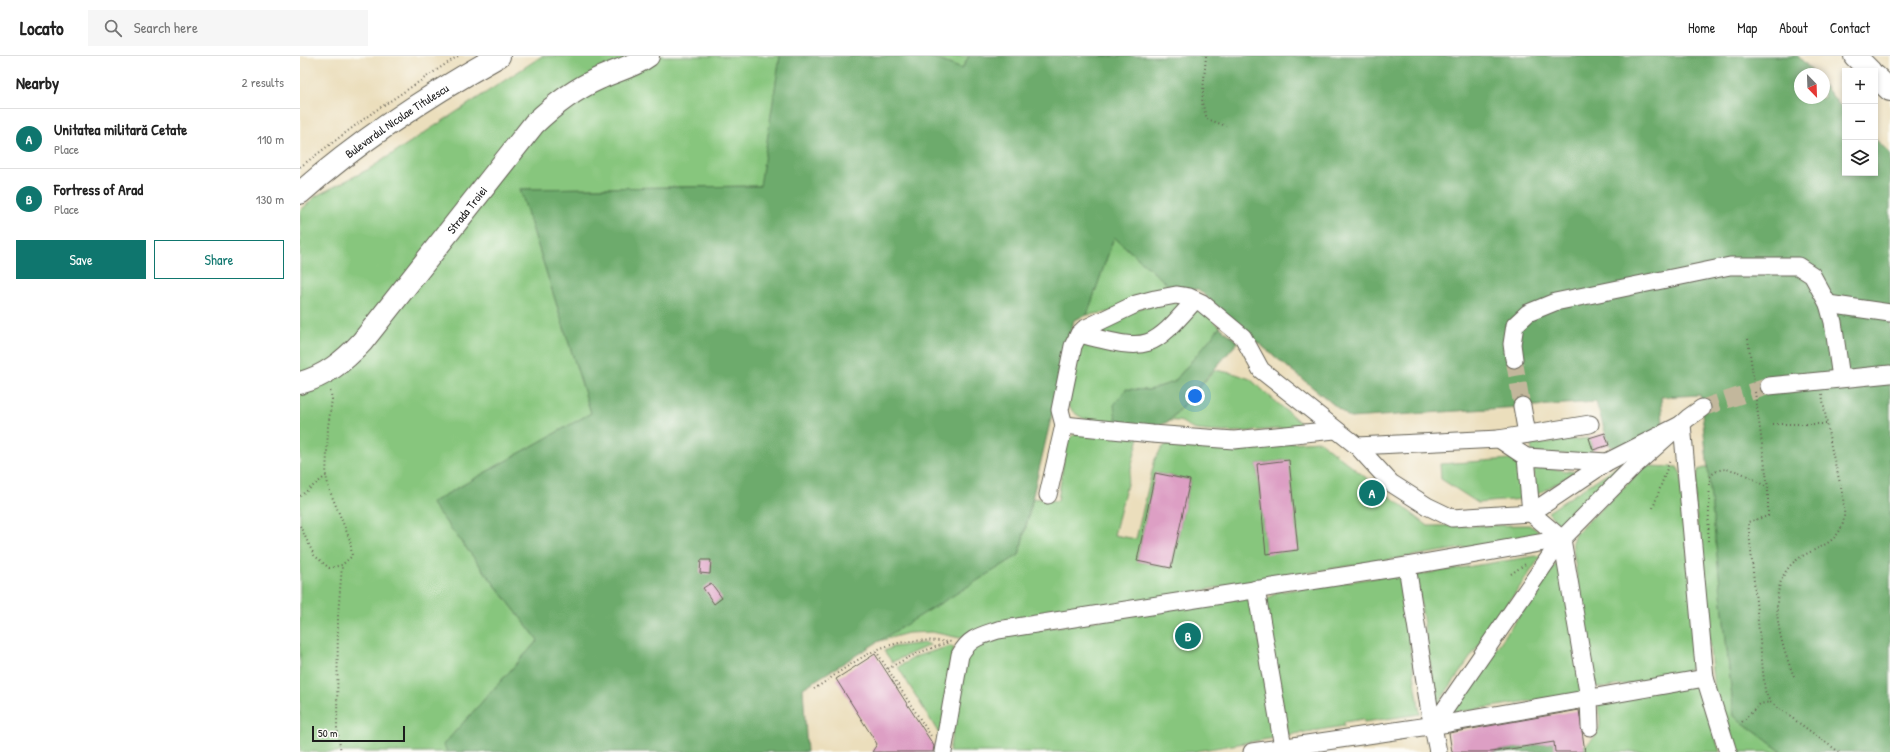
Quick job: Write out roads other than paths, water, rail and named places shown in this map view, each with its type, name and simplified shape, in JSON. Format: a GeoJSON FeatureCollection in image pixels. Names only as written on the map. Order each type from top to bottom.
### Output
{"type":"FeatureCollection","features":[{"type":"Feature","properties":{"kind":"main road","name":"Bulevardul Nicolae Titulescu"},"geometry":{"type":"LineString","coordinates":[[300,177],[394,105],[439,74],[472,56]]}},
{"type":"Feature","properties":{"kind":"main road","name":"Bulevardul Nicolae Titulescu"},"geometry":{"type":"LineString","coordinates":[[300,193],[357,148],[398,119],[459,78],[499,56]]}},
{"type":"Feature","properties":{"kind":"main road","name":"Strada Troiei"},"geometry":{"type":"LineString","coordinates":[[300,383],[328,372],[346,359],[362,342],[534,124],[553,105],[577,89],[601,77],[631,67],[648,56]]}},
{"type":"Feature","properties":{"kind":"main road"},"geometry":{"type":"LineString","coordinates":[[1855,56],[1867,68]]}},
{"type":"Feature","properties":{"kind":"main road"},"geometry":{"type":"LineString","coordinates":[[1878,79],[1890,90]]}},
{"type":"Feature","properties":{"kind":"lane"},"geometry":{"type":"LineString","coordinates":[[1514,359],[1512,344],[1515,325],[1528,313],[1555,302],[1730,266],[1798,266],[1812,275],[1828,304],[1833,322],[1841,378]]}},
{"type":"Feature","properties":{"kind":"lane"},"geometry":{"type":"LineString","coordinates":[[1048,495],[1064,425],[1060,410],[1073,346],[1079,334],[1084,329],[1136,304],[1176,295],[1202,303],[1243,337],[1261,370],[1357,446],[1391,483],[1427,506],[1452,518],[1531,513],[1607,462],[1682,424]]}},
{"type":"Feature","properties":{"kind":"lane"},"geometry":{"type":"LineString","coordinates":[[1079,334],[1126,345],[1138,346],[1150,343],[1169,329],[1195,300]]}},
{"type":"Feature","properties":{"kind":"lane"},"geometry":{"type":"LineString","coordinates":[[1828,304],[1890,313]]}},
{"type":"Feature","properties":{"kind":"lane"},"geometry":{"type":"LineString","coordinates":[[1770,386],[1890,374]]}},
{"type":"Feature","properties":{"kind":"lane"},"geometry":{"type":"LineString","coordinates":[[1522,406],[1527,434]]}},
{"type":"Feature","properties":{"kind":"lane"},"geometry":{"type":"LineString","coordinates":[[1434,725],[1562,539],[1633,467],[1695,412],[1702,408]]}},
{"type":"Feature","properties":{"kind":"lane"},"geometry":{"type":"LineString","coordinates":[[1357,446],[1499,439],[1590,424]]}},
{"type":"Feature","properties":{"kind":"lane"},"geometry":{"type":"LineString","coordinates":[[1682,424],[1705,678],[1728,752]]}},
{"type":"Feature","properties":{"kind":"lane"},"geometry":{"type":"LineString","coordinates":[[1064,425],[1152,434],[1234,440],[1335,430]]}},
{"type":"Feature","properties":{"kind":"lane"},"geometry":{"type":"LineString","coordinates":[[1499,439],[1526,457],[1607,462]]}},
{"type":"Feature","properties":{"kind":"lane"},"geometry":{"type":"LineString","coordinates":[[1526,457],[1531,513],[1562,539],[1590,698],[1590,727]]}},
{"type":"Feature","properties":{"kind":"lane"},"geometry":{"type":"LineString","coordinates":[[938,746],[960,655],[959,643],[978,636],[998,630],[1407,566],[1562,539]]}},
{"type":"Feature","properties":{"kind":"lane"},"geometry":{"type":"LineString","coordinates":[[1407,566],[1429,707],[1434,725],[1438,752]]}},
{"type":"Feature","properties":{"kind":"lane"},"geometry":{"type":"LineString","coordinates":[[1256,589],[1283,747]]}},
{"type":"Feature","properties":{"kind":"lane"},"geometry":{"type":"LineString","coordinates":[[1252,752],[1434,725],[1705,678]]}},
{"type":"Feature","properties":{"kind":"tunnel"},"geometry":{"type":"LineString","coordinates":[[1514,359],[1522,406]]}},
{"type":"Feature","properties":{"kind":"tunnel"},"geometry":{"type":"LineString","coordinates":[[1702,408],[1769,386]]}},
{"type":"Feature","properties":{"kind":"place","name":"Unitatea militară Cetate"},"geometry":{"type":"Point","coordinates":[1372,493]}},
{"type":"Feature","properties":{"kind":"place","name":"Fortress of Arad"},"geometry":{"type":"Point","coordinates":[1188,636]}}]}
